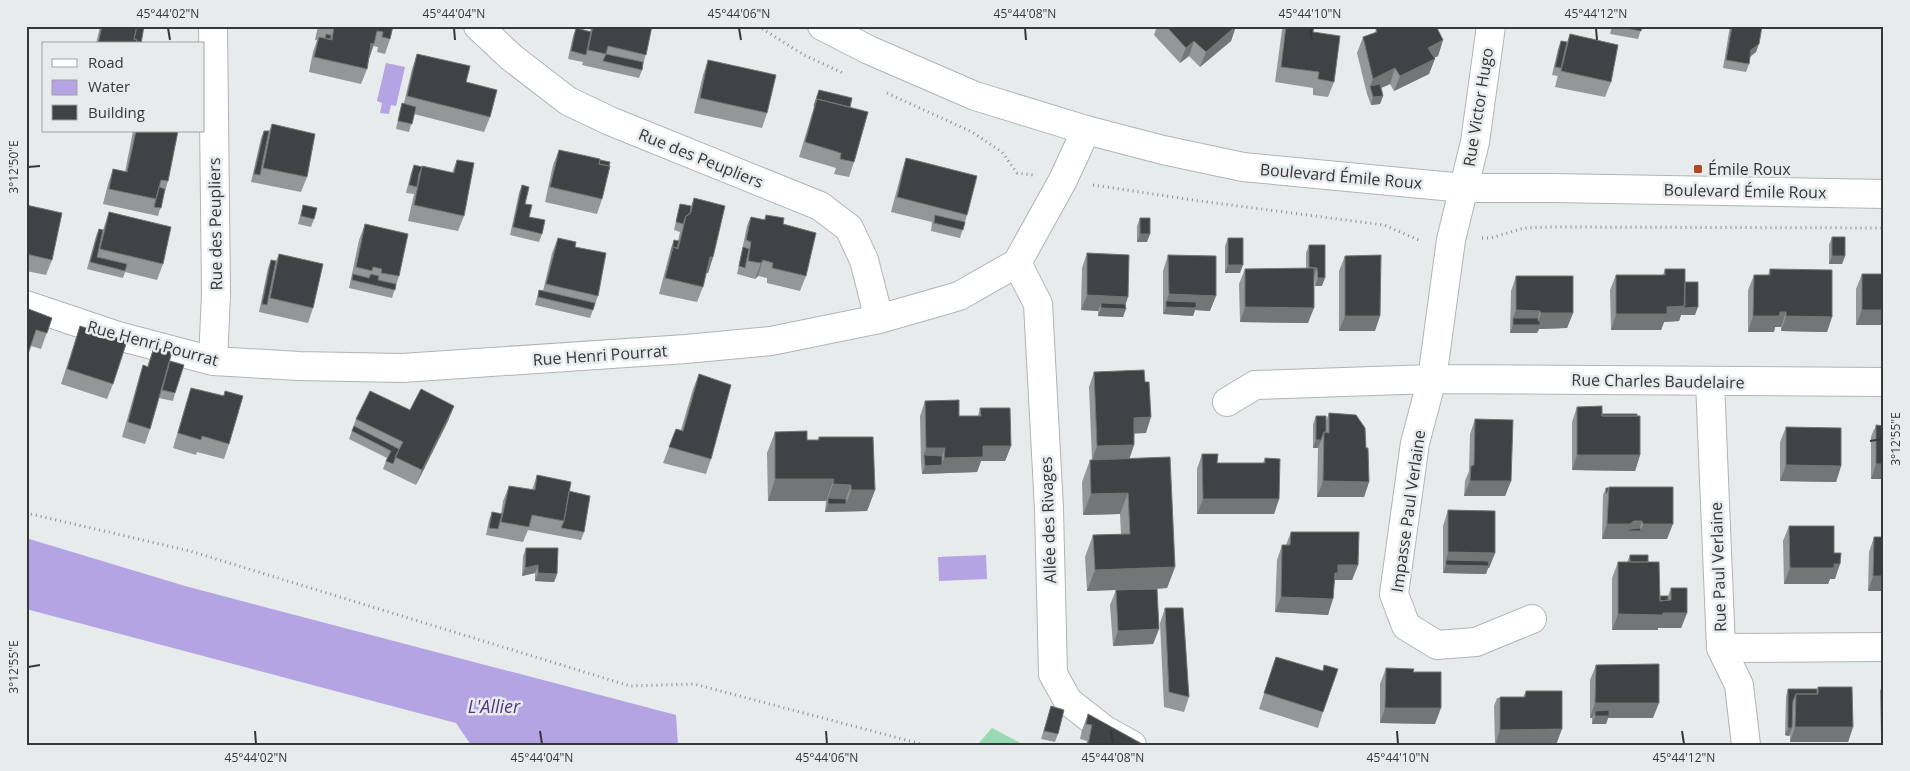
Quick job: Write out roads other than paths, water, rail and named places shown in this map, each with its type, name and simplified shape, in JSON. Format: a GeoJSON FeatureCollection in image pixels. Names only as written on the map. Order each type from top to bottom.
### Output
{"type":"FeatureCollection","features":[{"type":"Feature","properties":{"kind":"street","name":"Rue des Peupliers"},"geometry":{"type":"LineString","coordinates":[[213,26],[216,294],[213,361]]}},
{"type":"Feature","properties":{"kind":"street","name":"Rue des Peupliers"},"geometry":{"type":"LineString","coordinates":[[478,26],[510,57],[568,101],[610,122],[820,206],[849,228],[864,260],[879,319]]}},
{"type":"Feature","properties":{"kind":"street","name":"Boulevard Émile Roux"},"geometry":{"type":"LineString","coordinates":[[822,26],[869,50],[975,96],[1086,130],[1163,150],[1243,167],[1464,188],[1884,194]]}},
{"type":"Feature","properties":{"kind":"street","name":"Rue Victor Hugo"},"geometry":{"type":"LineString","coordinates":[[1464,188],[1475,142],[1490,26]]}},
{"type":"Feature","properties":{"kind":"street"},"geometry":{"type":"LineString","coordinates":[[1017,263],[1063,180],[1086,130]]}},
{"type":"Feature","properties":{"kind":"street"},"geometry":{"type":"LineString","coordinates":[[1432,379],[1451,240],[1464,188]]}},
{"type":"Feature","properties":{"kind":"street","name":"Rue Henri Pourrat"},"geometry":{"type":"LineString","coordinates":[[26,305],[118,336],[213,361],[299,366],[402,368],[771,342],[879,319],[959,296],[1017,263]]}},
{"type":"Feature","properties":{"kind":"street","name":"Allée des Rivages"},"geometry":{"type":"LineString","coordinates":[[1017,263],[1038,304],[1049,509],[1054,674],[1068,701],[1105,730],[1132,745]]}},
{"type":"Feature","properties":{"kind":"street","name":"Rue Charles Baudelaire"},"geometry":{"type":"LineString","coordinates":[[1227,402],[1255,384],[1432,379],[1884,382]]}},
{"type":"Feature","properties":{"kind":"street","name":"Impasse Paul Verlaine"},"geometry":{"type":"LineString","coordinates":[[1432,379],[1415,443],[1394,594],[1406,626],[1437,645],[1476,642],[1532,619]]}},
{"type":"Feature","properties":{"kind":"street","name":"Rue Paul Verlaine"},"geometry":{"type":"LineString","coordinates":[[1710,382],[1721,648],[1884,647]]}},
{"type":"Feature","properties":{"kind":"street"},"geometry":{"type":"LineString","coordinates":[[1721,648],[1739,685],[1746,745]]}},
{"type":"Feature","properties":{"kind":"water"},"geometry":{"type":"Polygon","coordinates":[[[386,63],[405,67],[396,106],[391,105],[389,114],[380,113],[382,103],[377,101],[386,63]]]}},
{"type":"Feature","properties":{"kind":"water","name":"L'Allier"},"geometry":{"type":"Polygon","coordinates":[[[26,538],[185,586],[676,715],[678,745],[471,745],[456,723],[26,609],[26,538]]]}},
{"type":"Feature","properties":{"kind":"water"},"geometry":{"type":"Polygon","coordinates":[[[986,555],[987,579],[939,581],[938,557],[986,555]]]}},
{"type":"Feature","properties":{"kind":"place","name":"Émile Roux"},"geometry":{"type":"Point","coordinates":[1698,169]}}]}
